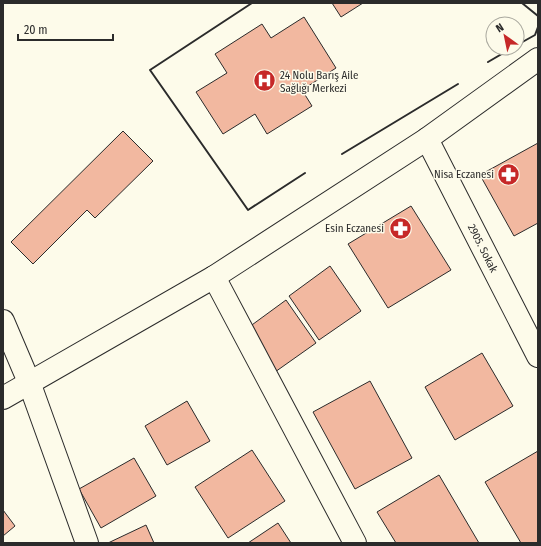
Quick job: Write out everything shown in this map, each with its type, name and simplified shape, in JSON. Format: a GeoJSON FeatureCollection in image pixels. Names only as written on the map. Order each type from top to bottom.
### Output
{"type":"FeatureCollection","features":[{"type":"Feature","properties":{"kind":"street"},"geometry":{"type":"LineString","coordinates":[[3,398],[214,276],[427,139],[538,59]]}},
{"type":"Feature","properties":{"kind":"street","name":"2905. Sokak"},"geometry":{"type":"LineString","coordinates":[[427,139],[538,356]]}},
{"type":"Feature","properties":{"kind":"street"},"geometry":{"type":"LineString","coordinates":[[214,276],[355,543]]}},
{"type":"Feature","properties":{"kind":"street"},"geometry":{"type":"LineString","coordinates":[[3,321],[29,382],[87,543]]}},
{"type":"Feature","properties":{"kind":"building"},"geometry":{"type":"Polygon","coordinates":[[[332,3],[363,3],[341,17],[332,3]]]}},
{"type":"Feature","properties":{"kind":"building","name":"24 Nolu Barış Aile Sağlığı Merkezi"},"geometry":{"type":"Polygon","coordinates":[[[304,17],[336,68],[302,90],[312,106],[267,134],[255,114],[223,134],[196,92],[227,73],[215,54],[262,24],[271,38],[304,17]]]}},
{"type":"Feature","properties":{"kind":"building"},"geometry":{"type":"Polygon","coordinates":[[[123,131],[153,161],[95,218],[87,210],[33,264],[11,242],[123,131]]]}},
{"type":"Feature","properties":{"kind":"building"},"geometry":{"type":"Polygon","coordinates":[[[538,143],[538,223],[514,236],[480,175],[538,143]]]}},
{"type":"Feature","properties":{"kind":"building"},"geometry":{"type":"Polygon","coordinates":[[[411,206],[451,270],[388,308],[348,244],[411,206]]]}},
{"type":"Feature","properties":{"kind":"building"},"geometry":{"type":"Polygon","coordinates":[[[330,266],[361,311],[319,340],[289,296],[330,266]]]}},
{"type":"Feature","properties":{"kind":"building"},"geometry":{"type":"Polygon","coordinates":[[[286,300],[316,343],[275,372],[245,330],[286,300]]]}},
{"type":"Feature","properties":{"kind":"building"},"geometry":{"type":"Polygon","coordinates":[[[482,353],[513,406],[455,440],[425,387],[482,353]]]}},
{"type":"Feature","properties":{"kind":"building"},"geometry":{"type":"Polygon","coordinates":[[[370,381],[412,458],[355,489],[313,412],[370,381]]]}},
{"type":"Feature","properties":{"kind":"building"},"geometry":{"type":"Polygon","coordinates":[[[187,401],[210,441],[167,465],[145,426],[187,401]]]}},
{"type":"Feature","properties":{"kind":"building"},"geometry":{"type":"Polygon","coordinates":[[[252,450],[285,501],[228,538],[195,487],[252,450]]]}},
{"type":"Feature","properties":{"kind":"building"},"geometry":{"type":"Polygon","coordinates":[[[538,451],[538,543],[521,543],[485,482],[538,451]]]}},
{"type":"Feature","properties":{"kind":"building"},"geometry":{"type":"Polygon","coordinates":[[[134,458],[156,496],[101,528],[79,489],[134,458]]]}},
{"type":"Feature","properties":{"kind":"building"},"geometry":{"type":"Polygon","coordinates":[[[439,475],[479,543],[396,543],[377,512],[439,475]]]}},
{"type":"Feature","properties":{"kind":"building"},"geometry":{"type":"Polygon","coordinates":[[[3,510],[15,526],[3,536],[3,510]]]}},
{"type":"Feature","properties":{"kind":"building"},"geometry":{"type":"Polygon","coordinates":[[[278,523],[291,543],[248,543],[278,523]]]}},
{"type":"Feature","properties":{"kind":"building"},"geometry":{"type":"Polygon","coordinates":[[[146,525],[154,543],[108,543],[146,525]]]}},
{"type":"Feature","properties":{"kind":"wall"},"geometry":{"type":"LineString","coordinates":[[252,3],[150,70],[248,210],[305,173]]}},
{"type":"Feature","properties":{"kind":"wall"},"geometry":{"type":"LineString","coordinates":[[522,3],[538,16]]}},
{"type":"Feature","properties":{"kind":"wall"},"geometry":{"type":"LineString","coordinates":[[525,41],[535,35],[538,27]]}},
{"type":"Feature","properties":{"kind":"wall"},"geometry":{"type":"LineString","coordinates":[[488,62],[498,56]]}},
{"type":"Feature","properties":{"kind":"wall"},"geometry":{"type":"LineString","coordinates":[[342,154],[458,84]]}},
{"type":"Feature","properties":{"kind":"place","name":"24 Nolu Barış Aile Sağlığı Merkezi"},"geometry":{"type":"Point","coordinates":[264,81]}},
{"type":"Feature","properties":{"kind":"place","name":"Nisa Eczanesi"},"geometry":{"type":"Point","coordinates":[509,174]}},
{"type":"Feature","properties":{"kind":"place","name":"Esin Eczanesi"},"geometry":{"type":"Point","coordinates":[400,228]}}]}
